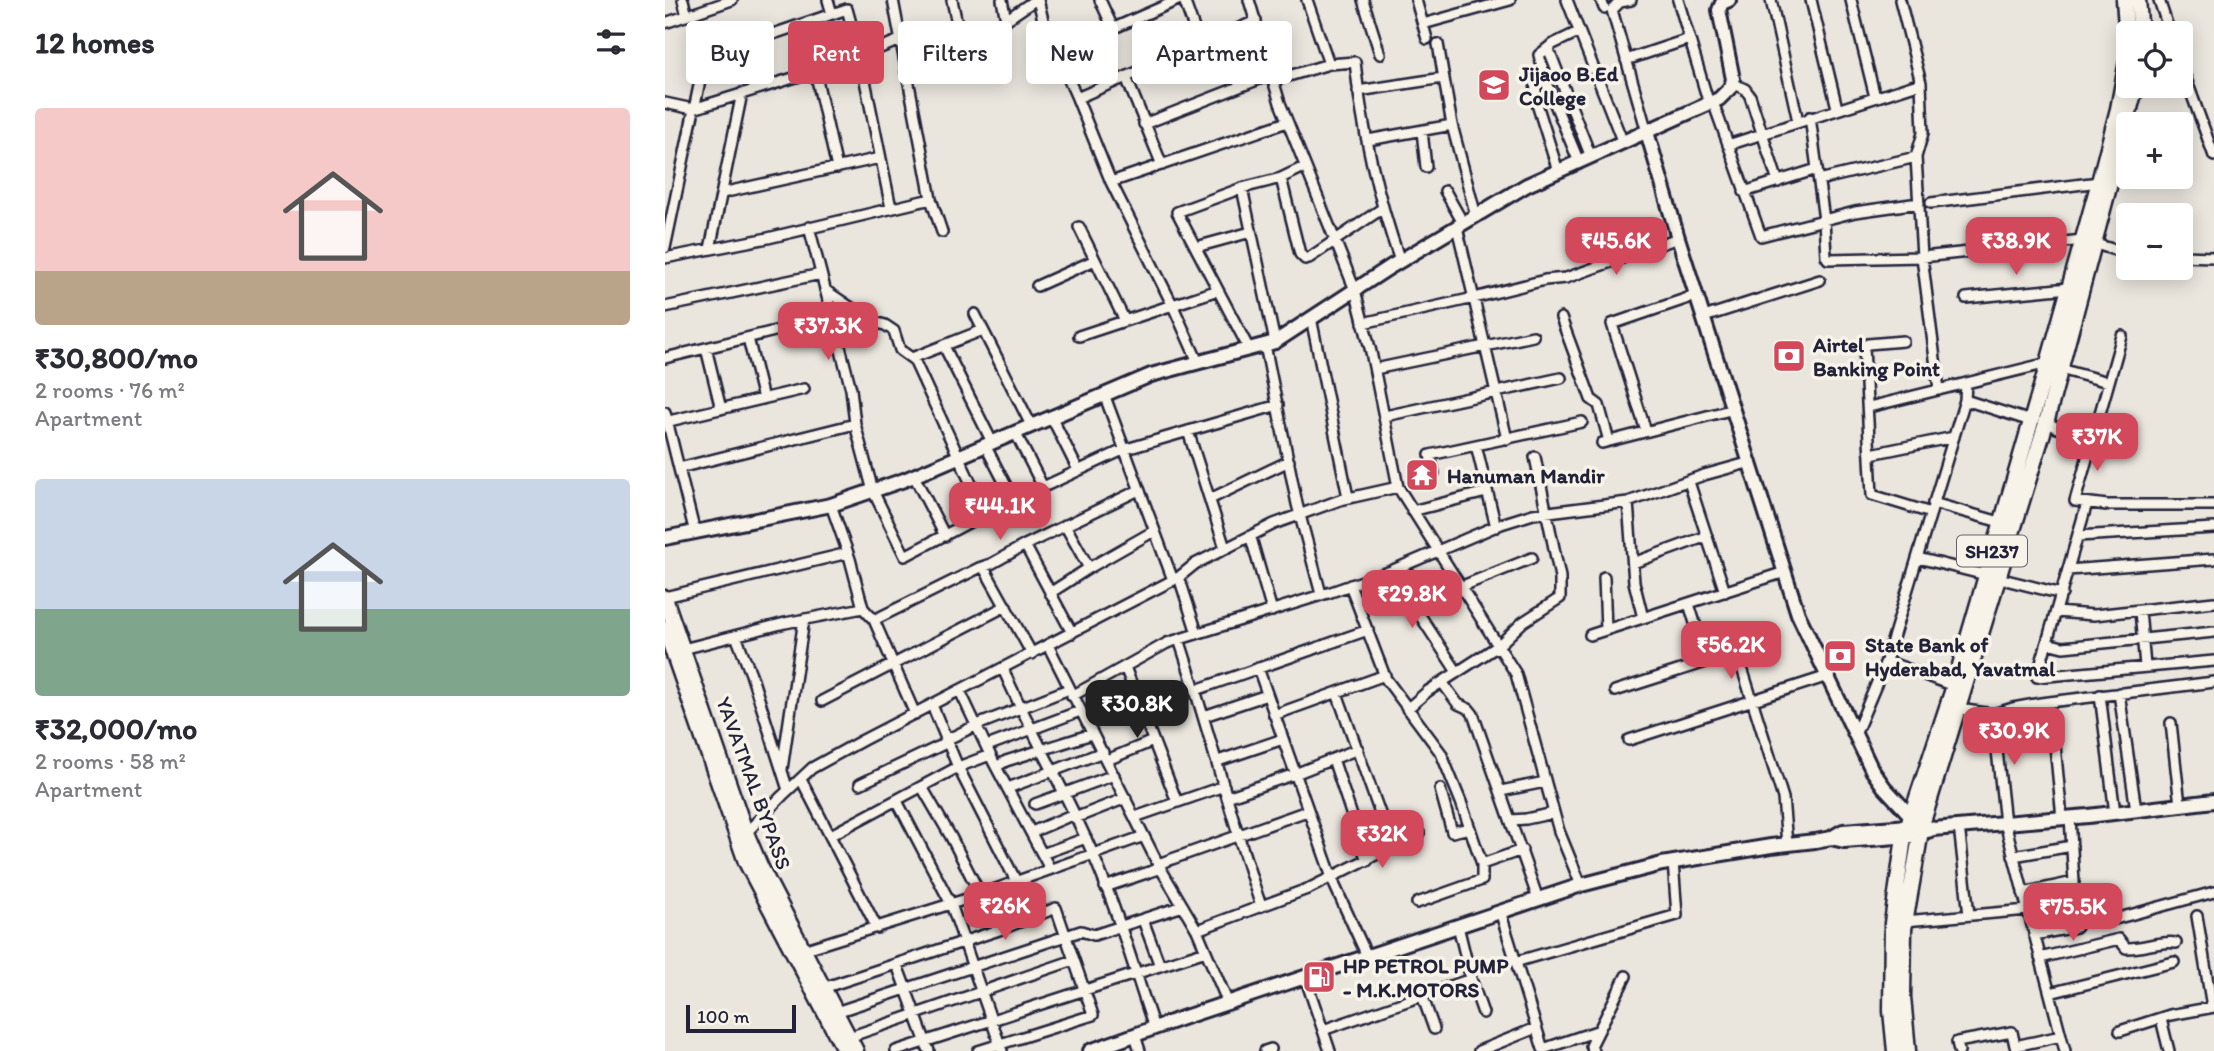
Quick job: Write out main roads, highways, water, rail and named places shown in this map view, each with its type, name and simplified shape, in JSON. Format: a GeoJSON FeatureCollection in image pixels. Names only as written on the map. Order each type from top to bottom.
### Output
{"type":"FeatureCollection","features":[{"type":"Feature","properties":{"kind":"main road","name":"SH237"},"geometry":{"type":"LineString","coordinates":[[2124,0],[2126,21]]}},
{"type":"Feature","properties":{"kind":"main road"},"geometry":{"type":"LineString","coordinates":[[2139,0],[2140,21]]}},
{"type":"Feature","properties":{"kind":"main road","name":"SH237"},"geometry":{"type":"LineString","coordinates":[[1895,1051],[1891,1011],[1892,923],[1954,686],[1992,575],[2051,426],[2054,366],[2069,288],[2088,241],[2119,98]]}},
{"type":"Feature","properties":{"kind":"main road","name":"SH237"},"geometry":{"type":"LineString","coordinates":[[1908,1051],[1904,1003],[1905,921],[1916,828],[1959,709],[1992,575],[2000,522],[2032,418],[2054,366],[2088,241],[2132,98]]}},
{"type":"Feature","properties":{"kind":"main road","name":"YAVATMAL BYPASS"},"geometry":{"type":"LineString","coordinates":[[665,597],[742,835],[746,862],[778,926],[847,1044],[856,1051]]}},
{"type":"Feature","properties":{"kind":"main road","name":"YAVATMAL BYPASS"},"geometry":{"type":"LineString","coordinates":[[665,629],[742,835],[836,1012],[847,1044]]}},
{"type":"Feature","properties":{"kind":"place","name":"Jijaoo B.Ed College"},"geometry":{"type":"Point","coordinates":[1494,85]}},
{"type":"Feature","properties":{"kind":"place","name":"Airtel Banking Point"},"geometry":{"type":"Point","coordinates":[1789,356]}},
{"type":"Feature","properties":{"kind":"place","name":"Hanuman Mandir"},"geometry":{"type":"Point","coordinates":[1422,475]}},
{"type":"Feature","properties":{"kind":"place","name":"State Bank of Hyderabad, Yavatmal"},"geometry":{"type":"Point","coordinates":[1840,656]}},
{"type":"Feature","properties":{"kind":"place","name":"HP PETROL PUMP - M.K.MOTORS"},"geometry":{"type":"Point","coordinates":[1319,977]}}]}
